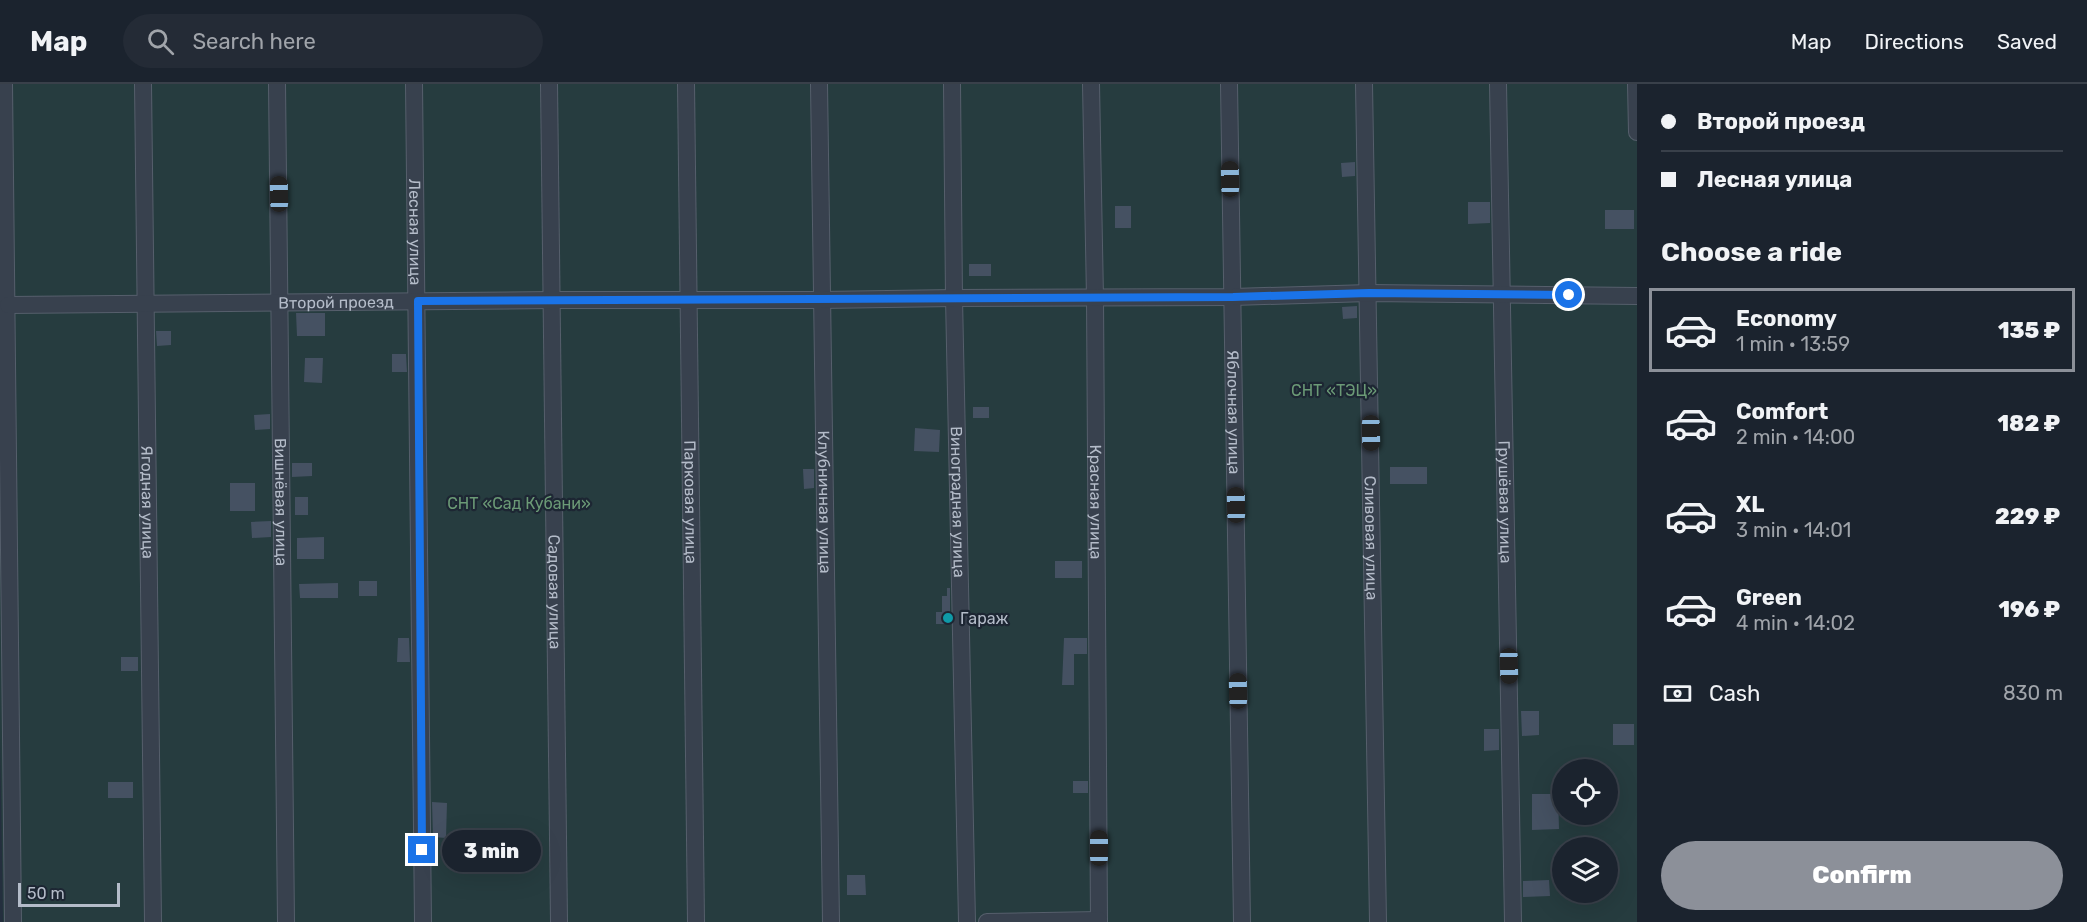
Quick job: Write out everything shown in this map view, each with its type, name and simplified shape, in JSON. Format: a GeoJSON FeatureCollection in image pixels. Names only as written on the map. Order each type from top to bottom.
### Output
{"type":"FeatureCollection","features":[{"type":"Feature","properties":{"kind":"street"},"geometry":{"type":"LineString","coordinates":[[4,84],[13,922]]}},
{"type":"Feature","properties":{"kind":"street","name":"Ягодная улица"},"geometry":{"type":"LineString","coordinates":[[143,84],[153,922]]}},
{"type":"Feature","properties":{"kind":"street","name":"Вишнёвая улица"},"geometry":{"type":"LineString","coordinates":[[277,84],[286,922]]}},
{"type":"Feature","properties":{"kind":"street","name":"Лесная улица"},"geometry":{"type":"LineString","coordinates":[[414,84],[423,922]]}},
{"type":"Feature","properties":{"kind":"street","name":"Садовая улица"},"geometry":{"type":"LineString","coordinates":[[549,84],[559,922]]}},
{"type":"Feature","properties":{"kind":"street","name":"Парковая улица"},"geometry":{"type":"LineString","coordinates":[[686,84],[696,922]]}},
{"type":"Feature","properties":{"kind":"street","name":"Клубничная улица"},"geometry":{"type":"LineString","coordinates":[[819,84],[831,922]]}},
{"type":"Feature","properties":{"kind":"street","name":"Виноградная улица"},"geometry":{"type":"LineString","coordinates":[[952,84],[954,298],[967,922]]}},
{"type":"Feature","properties":{"kind":"street","name":"Красная улица"},"geometry":{"type":"LineString","coordinates":[[1091,84],[1095,298],[1099,921]]}},
{"type":"Feature","properties":{"kind":"street","name":"Яблочная улица"},"geometry":{"type":"LineString","coordinates":[[1228,84],[1242,922]]}},
{"type":"Feature","properties":{"kind":"street","name":"Сливовая улица"},"geometry":{"type":"LineString","coordinates":[[1364,84],[1377,922]]}},
{"type":"Feature","properties":{"kind":"street","name":"Грушёвая улица"},"geometry":{"type":"LineString","coordinates":[[1498,84],[1514,922]]}},
{"type":"Feature","properties":{"kind":"street"},"geometry":{"type":"LineString","coordinates":[[1636,84],[1637,132]]}},
{"type":"Feature","properties":{"kind":"street","name":"Второй проезд"},"geometry":{"type":"LineString","coordinates":[[8,305],[1233,297],[1369,293],[1637,296]]}},
{"type":"Feature","properties":{"kind":"street"},"geometry":{"type":"LineString","coordinates":[[987,922],[1099,921]]}},
{"type":"Feature","properties":{"kind":"green space","name":"СНТ «Сад Кубани»"},"geometry":{"type":"Polygon","coordinates":[[[0,84],[1637,84],[1637,922],[3,922],[0,737],[0,84]]]}},
{"type":"Feature","properties":{"kind":"building"},"geometry":{"type":"Polygon","coordinates":[[[1355,162],[1355,176],[1342,177],[1341,163],[1355,162]]]}},
{"type":"Feature","properties":{"kind":"building"},"geometry":{"type":"Polygon","coordinates":[[[1468,202],[1490,202],[1490,223],[1468,224],[1468,202]]]}},
{"type":"Feature","properties":{"kind":"building"},"geometry":{"type":"Polygon","coordinates":[[[1115,206],[1131,206],[1131,228],[1115,228],[1115,206]]]}},
{"type":"Feature","properties":{"kind":"building"},"geometry":{"type":"Polygon","coordinates":[[[1605,210],[1634,210],[1634,229],[1605,229],[1605,210]]]}},
{"type":"Feature","properties":{"kind":"building"},"geometry":{"type":"Polygon","coordinates":[[[969,264],[991,264],[991,276],[969,276],[969,264]]]}},
{"type":"Feature","properties":{"kind":"building"},"geometry":{"type":"Polygon","coordinates":[[[1357,306],[1357,318],[1343,319],[1342,307],[1357,306]]]}},
{"type":"Feature","properties":{"kind":"building"},"geometry":{"type":"Polygon","coordinates":[[[296,313],[325,313],[325,336],[297,336],[296,313]]]}},
{"type":"Feature","properties":{"kind":"building"},"geometry":{"type":"Polygon","coordinates":[[[156,331],[171,331],[171,345],[157,346],[156,331]]]}},
{"type":"Feature","properties":{"kind":"building"},"geometry":{"type":"Polygon","coordinates":[[[392,354],[406,354],[407,372],[392,372],[392,354]]]}},
{"type":"Feature","properties":{"kind":"building"},"geometry":{"type":"Polygon","coordinates":[[[305,358],[323,358],[322,383],[304,382],[305,358]]]}},
{"type":"Feature","properties":{"kind":"building"},"geometry":{"type":"Polygon","coordinates":[[[973,407],[989,407],[989,418],[973,418],[973,407]]]}},
{"type":"Feature","properties":{"kind":"building"},"geometry":{"type":"Polygon","coordinates":[[[270,414],[270,429],[255,430],[254,415],[270,414]]]}},
{"type":"Feature","properties":{"kind":"building"},"geometry":{"type":"Polygon","coordinates":[[[915,428],[940,430],[939,452],[914,451],[915,428]]]}},
{"type":"Feature","properties":{"kind":"building"},"geometry":{"type":"Polygon","coordinates":[[[292,463],[312,463],[312,476],[292,477],[292,463]]]}},
{"type":"Feature","properties":{"kind":"building"},"geometry":{"type":"Polygon","coordinates":[[[1390,467],[1427,467],[1427,484],[1390,484],[1390,467]]]}},
{"type":"Feature","properties":{"kind":"building"},"geometry":{"type":"Polygon","coordinates":[[[803,469],[814,469],[814,488],[804,489],[803,469]]]}},
{"type":"Feature","properties":{"kind":"building"},"geometry":{"type":"Polygon","coordinates":[[[230,483],[255,483],[255,511],[230,511],[230,483]]]}},
{"type":"Feature","properties":{"kind":"building"},"geometry":{"type":"Polygon","coordinates":[[[295,497],[308,497],[308,515],[295,515],[295,497]]]}},
{"type":"Feature","properties":{"kind":"building"},"geometry":{"type":"Polygon","coordinates":[[[271,521],[271,537],[252,538],[251,522],[271,521]]]}},
{"type":"Feature","properties":{"kind":"building"},"geometry":{"type":"Polygon","coordinates":[[[324,537],[324,559],[297,559],[297,538],[324,537]]]}},
{"type":"Feature","properties":{"kind":"building"},"geometry":{"type":"Polygon","coordinates":[[[1055,561],[1082,561],[1082,578],[1055,578],[1055,561]]]}},
{"type":"Feature","properties":{"kind":"building"},"geometry":{"type":"Polygon","coordinates":[[[359,581],[377,581],[377,596],[359,596],[359,581]]]}},
{"type":"Feature","properties":{"kind":"building"},"geometry":{"type":"Polygon","coordinates":[[[338,583],[338,598],[300,598],[299,584],[338,583]]]}},
{"type":"Feature","properties":{"kind":"building"},"geometry":{"type":"Polygon","coordinates":[[[947,588],[950,588],[950,624],[936,624],[936,612],[942,612],[942,596],[947,596],[947,588]]]}},
{"type":"Feature","properties":{"kind":"building"},"geometry":{"type":"Polygon","coordinates":[[[398,638],[409,638],[410,662],[397,662],[398,638]]]}},
{"type":"Feature","properties":{"kind":"building"},"geometry":{"type":"Polygon","coordinates":[[[1064,638],[1087,638],[1087,654],[1074,654],[1074,685],[1062,685],[1064,638]]]}},
{"type":"Feature","properties":{"kind":"building"},"geometry":{"type":"Polygon","coordinates":[[[121,657],[138,657],[138,671],[121,671],[121,657]]]}},
{"type":"Feature","properties":{"kind":"building"},"geometry":{"type":"Polygon","coordinates":[[[1521,711],[1539,711],[1539,735],[1522,736],[1521,711]]]}},
{"type":"Feature","properties":{"kind":"building"},"geometry":{"type":"Polygon","coordinates":[[[1613,724],[1634,724],[1634,745],[1613,745],[1613,724]]]}},
{"type":"Feature","properties":{"kind":"building"},"geometry":{"type":"Polygon","coordinates":[[[1484,729],[1499,729],[1499,750],[1484,751],[1484,729]]]}},
{"type":"Feature","properties":{"kind":"building"},"geometry":{"type":"Polygon","coordinates":[[[1073,781],[1088,781],[1088,793],[1073,793],[1073,781]]]}},
{"type":"Feature","properties":{"kind":"building"},"geometry":{"type":"Polygon","coordinates":[[[108,782],[133,782],[133,798],[108,798],[108,782]]]}},
{"type":"Feature","properties":{"kind":"building"},"geometry":{"type":"Polygon","coordinates":[[[1532,794],[1552,794],[1552,825],[1559,825],[1559,829],[1532,830],[1532,794]]]}},
{"type":"Feature","properties":{"kind":"building"},"geometry":{"type":"Polygon","coordinates":[[[432,802],[447,803],[446,838],[433,837],[432,802]]]}},
{"type":"Feature","properties":{"kind":"building"},"geometry":{"type":"Polygon","coordinates":[[[847,875],[865,875],[866,895],[847,895],[847,875]]]}},
{"type":"Feature","properties":{"kind":"building"},"geometry":{"type":"Polygon","coordinates":[[[1549,880],[1550,896],[1523,897],[1523,881],[1549,880]]]}},
{"type":"Feature","properties":{"kind":"place","name":"Гараж"},"geometry":{"type":"Point","coordinates":[948,618]}},
{"type":"Feature","properties":{"kind":"route"},"geometry":{"type":"LineString","coordinates":[[422,850],[418,301],[1233,297],[1369,293],[1569,295]]}},
{"type":"Feature","properties":{"kind":"park label","name":"СНТ «ТЭЦ»"},"geometry":{"type":"Point","coordinates":[1334,390]}}]}
